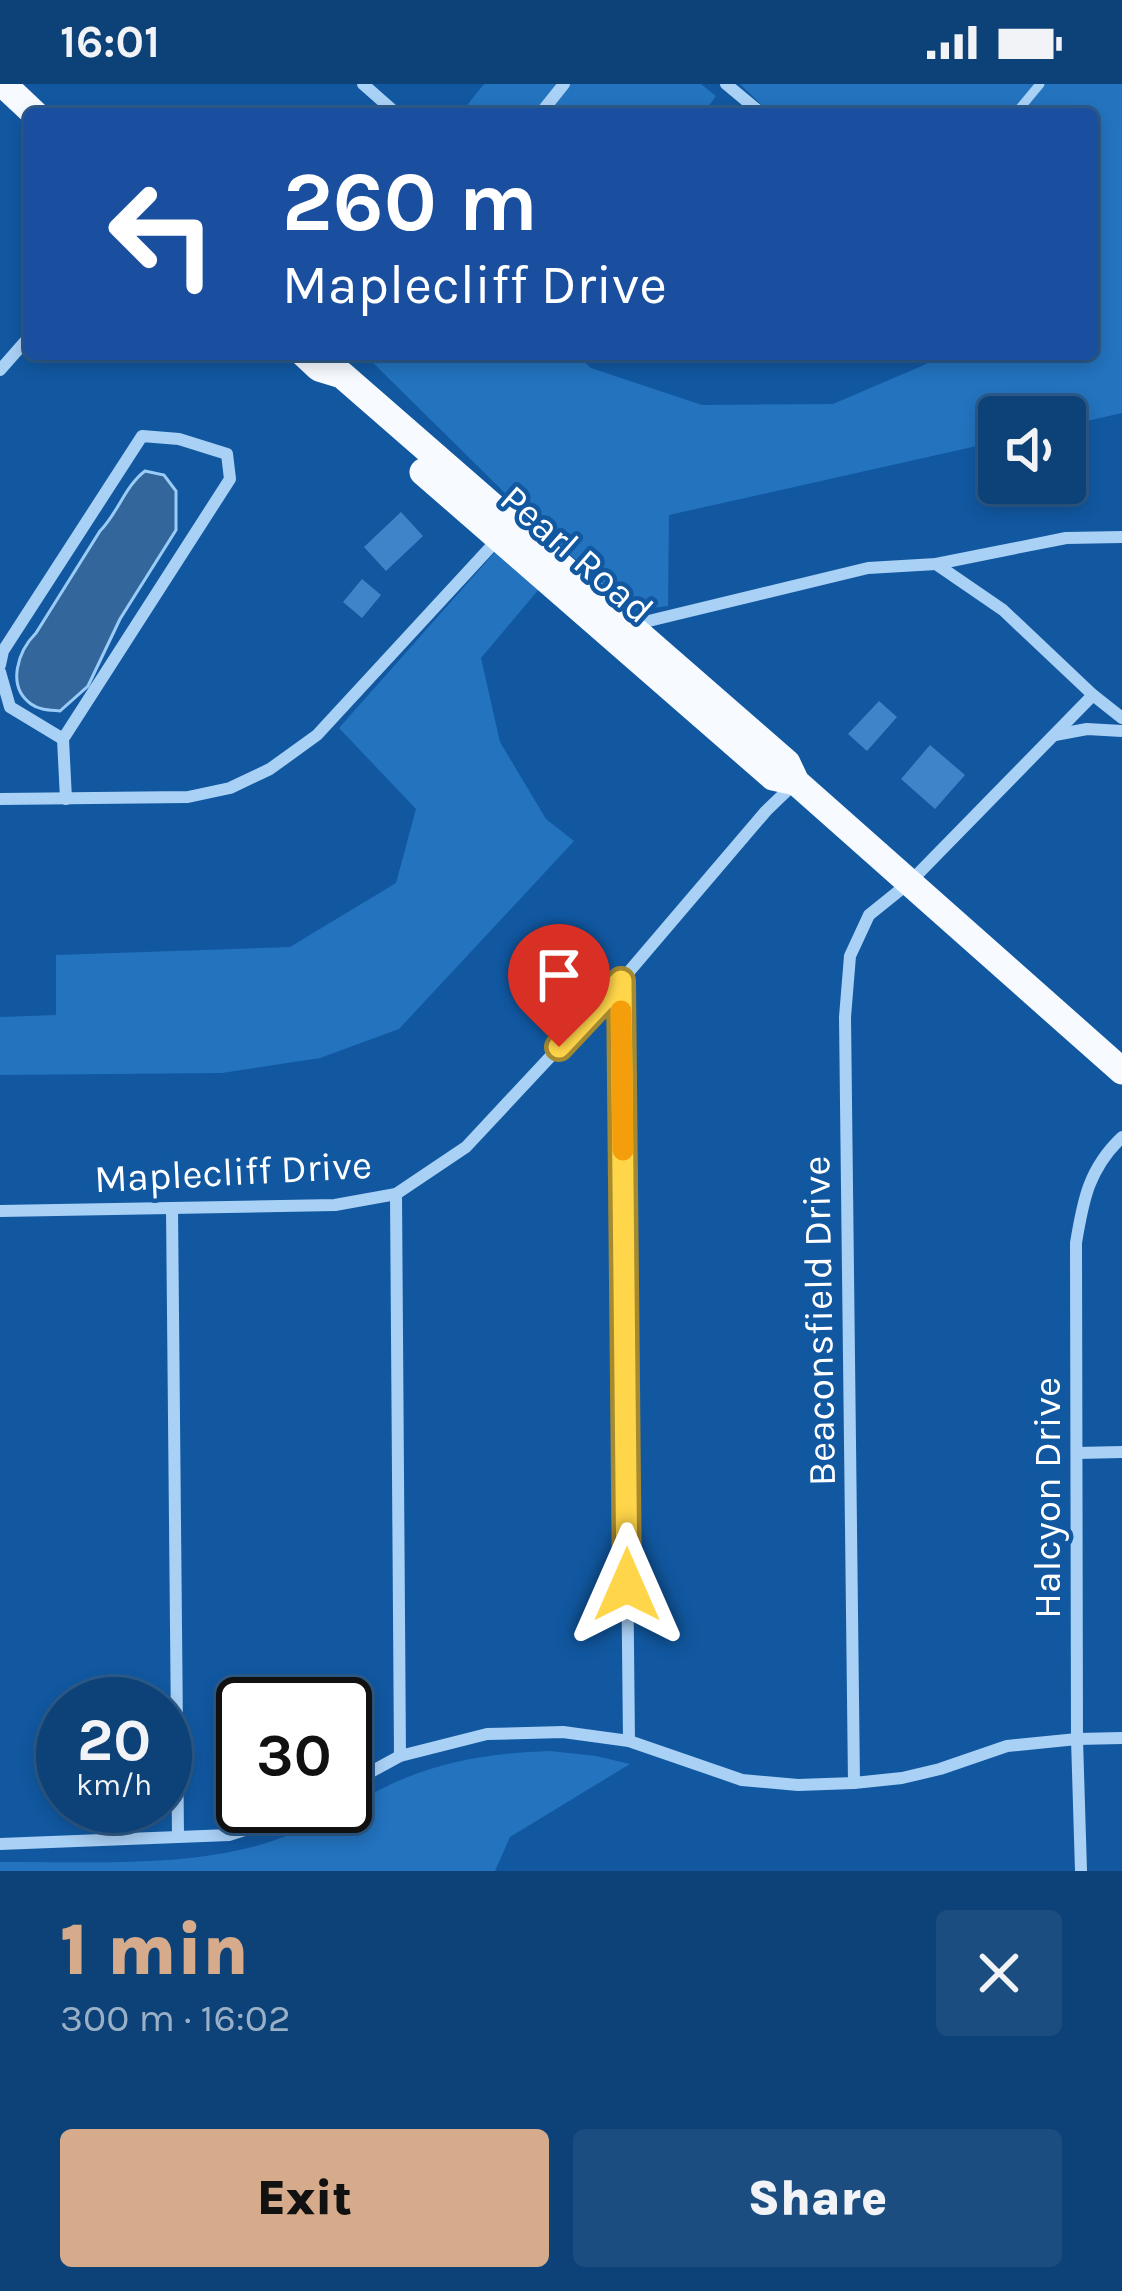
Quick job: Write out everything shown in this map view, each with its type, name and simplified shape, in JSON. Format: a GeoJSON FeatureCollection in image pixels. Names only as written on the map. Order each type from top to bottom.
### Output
{"type":"FeatureCollection","features":[{"type":"Feature","properties":{"kind":"main road"},"geometry":{"type":"LineString","coordinates":[[3,84],[29,108]]}},
{"type":"Feature","properties":{"kind":"main road","name":"Pearl Road"},"geometry":{"type":"LineString","coordinates":[[319,360],[329,390],[772,776],[796,782]]}},
{"type":"Feature","properties":{"kind":"main road","name":"Pearl Road"},"geometry":{"type":"LineString","coordinates":[[321,360],[788,763],[796,782],[1122,1071]]}},
{"type":"Feature","properties":{"kind":"street"},"geometry":{"type":"LineString","coordinates":[[362,84],[390,108]]}},
{"type":"Feature","properties":{"kind":"street"},"geometry":{"type":"LineString","coordinates":[[544,108],[564,84]]}},
{"type":"Feature","properties":{"kind":"street"},"geometry":{"type":"LineString","coordinates":[[726,84],[755,108]]}},
{"type":"Feature","properties":{"kind":"street"},"geometry":{"type":"LineString","coordinates":[[0,370],[24,343]]}},
{"type":"Feature","properties":{"kind":"street"},"geometry":{"type":"LineString","coordinates":[[63,739],[10,707],[0,668],[3,651],[142,436],[179,439],[226,454],[230,479],[63,739],[66,799]]}},
{"type":"Feature","properties":{"kind":"street"},"geometry":{"type":"LineString","coordinates":[[631,625],[868,568],[936,564],[1066,538],[1122,537]]}},
{"type":"Feature","properties":{"kind":"street"},"geometry":{"type":"LineString","coordinates":[[0,799],[188,797],[230,788],[270,769],[317,735],[498,538]]}},
{"type":"Feature","properties":{"kind":"street"},"geometry":{"type":"LineString","coordinates":[[936,564],[1003,610],[1122,718]]}},
{"type":"Feature","properties":{"kind":"street","name":"Beaconsfield Drive"},"geometry":{"type":"LineString","coordinates":[[854,1784],[845,1017],[850,956],[869,915],[910,882],[1093,695]]}},
{"type":"Feature","properties":{"kind":"street"},"geometry":{"type":"LineString","coordinates":[[1054,735],[1087,729],[1122,731]]}},
{"type":"Feature","properties":{"kind":"street","name":"Maplecliff Drive"},"geometry":{"type":"LineString","coordinates":[[0,1211],[335,1205],[396,1194],[466,1147],[621,981],[796,782]]}},
{"type":"Feature","properties":{"kind":"street"},"geometry":{"type":"LineString","coordinates":[[621,981],[629,1742]]}},
{"type":"Feature","properties":{"kind":"street","name":"Halcyon Drive"},"geometry":{"type":"LineString","coordinates":[[1081,1871],[1076,1243],[1083,1202],[1102,1156],[1122,1137]]}},
{"type":"Feature","properties":{"kind":"street"},"geometry":{"type":"LineString","coordinates":[[396,1194],[400,1756]]}},
{"type":"Feature","properties":{"kind":"street"},"geometry":{"type":"LineString","coordinates":[[172,1208],[178,1836]]}},
{"type":"Feature","properties":{"kind":"street"},"geometry":{"type":"LineString","coordinates":[[1077,1453],[1122,1452]]}},
{"type":"Feature","properties":{"kind":"street"},"geometry":{"type":"LineString","coordinates":[[372,1771],[400,1756],[487,1734],[563,1732],[629,1742],[742,1780],[854,1784],[940,1769],[1007,1746],[1122,1738]]}},
{"type":"Feature","properties":{"kind":"street"},"geometry":{"type":"LineString","coordinates":[[0,1844],[235,1833]]}},
{"type":"Feature","properties":{"kind":"lane"},"geometry":{"type":"LineString","coordinates":[[1020,108],[1040,84]]}},
{"type":"Feature","properties":{"kind":"shaded area"},"geometry":{"type":"Polygon","coordinates":[[[484,84],[701,84],[716,96],[707,108],[465,108],[484,84]]]}},
{"type":"Feature","properties":{"kind":"shaded area"},"geometry":{"type":"Polygon","coordinates":[[[740,84],[1122,84],[1122,413],[1086,421],[1086,396],[978,396],[978,446],[669,515],[668,606],[631,611],[370,360],[582,360],[591,368],[702,405],[833,404],[931,360],[1098,360],[1098,108],[765,108],[740,84]]]}},
{"type":"Feature","properties":{"kind":"shaded area"},"geometry":{"type":"Polygon","coordinates":[[[145,471],[164,475],[176,491],[176,530],[120,619],[88,686],[60,711],[34,706],[23,697],[17,678],[24,649],[145,471]]]}},
{"type":"Feature","properties":{"kind":"shaded area"},"geometry":{"type":"Polygon","coordinates":[[[495,552],[539,589],[481,658],[500,742],[546,819],[574,841],[399,1029],[320,1058],[222,1073],[0,1075],[0,1017],[56,1015],[56,955],[290,947],[396,883],[416,809],[339,728],[495,552]]]}},
{"type":"Feature","properties":{"kind":"shaded area"},"geometry":{"type":"Polygon","coordinates":[[[550,1751],[630,1764],[510,1837],[495,1871],[0,1871],[0,1862],[193,1858],[294,1833],[372,1833],[372,1794],[436,1767],[550,1751]]]}},
{"type":"Feature","properties":{"kind":"building"},"geometry":{"type":"Polygon","coordinates":[[[401,512],[423,536],[386,571],[364,547],[401,512]]]}},
{"type":"Feature","properties":{"kind":"building"},"geometry":{"type":"Polygon","coordinates":[[[362,579],[381,595],[362,618],[343,602],[362,579]]]}},
{"type":"Feature","properties":{"kind":"building"},"geometry":{"type":"Polygon","coordinates":[[[879,701],[897,717],[867,751],[848,734],[879,701]]]}},
{"type":"Feature","properties":{"kind":"building"},"geometry":{"type":"Polygon","coordinates":[[[930,745],[965,775],[935,809],[901,779],[930,745]]]}},
{"type":"Feature","properties":{"kind":"slow traffic"},"geometry":{"type":"LineString","coordinates":[[621,1011],[623,1150]]}},
{"type":"Feature","properties":{"kind":"route"},"geometry":{"type":"LineString","coordinates":[[559,1047],[621,981],[627,1585]]}}]}
